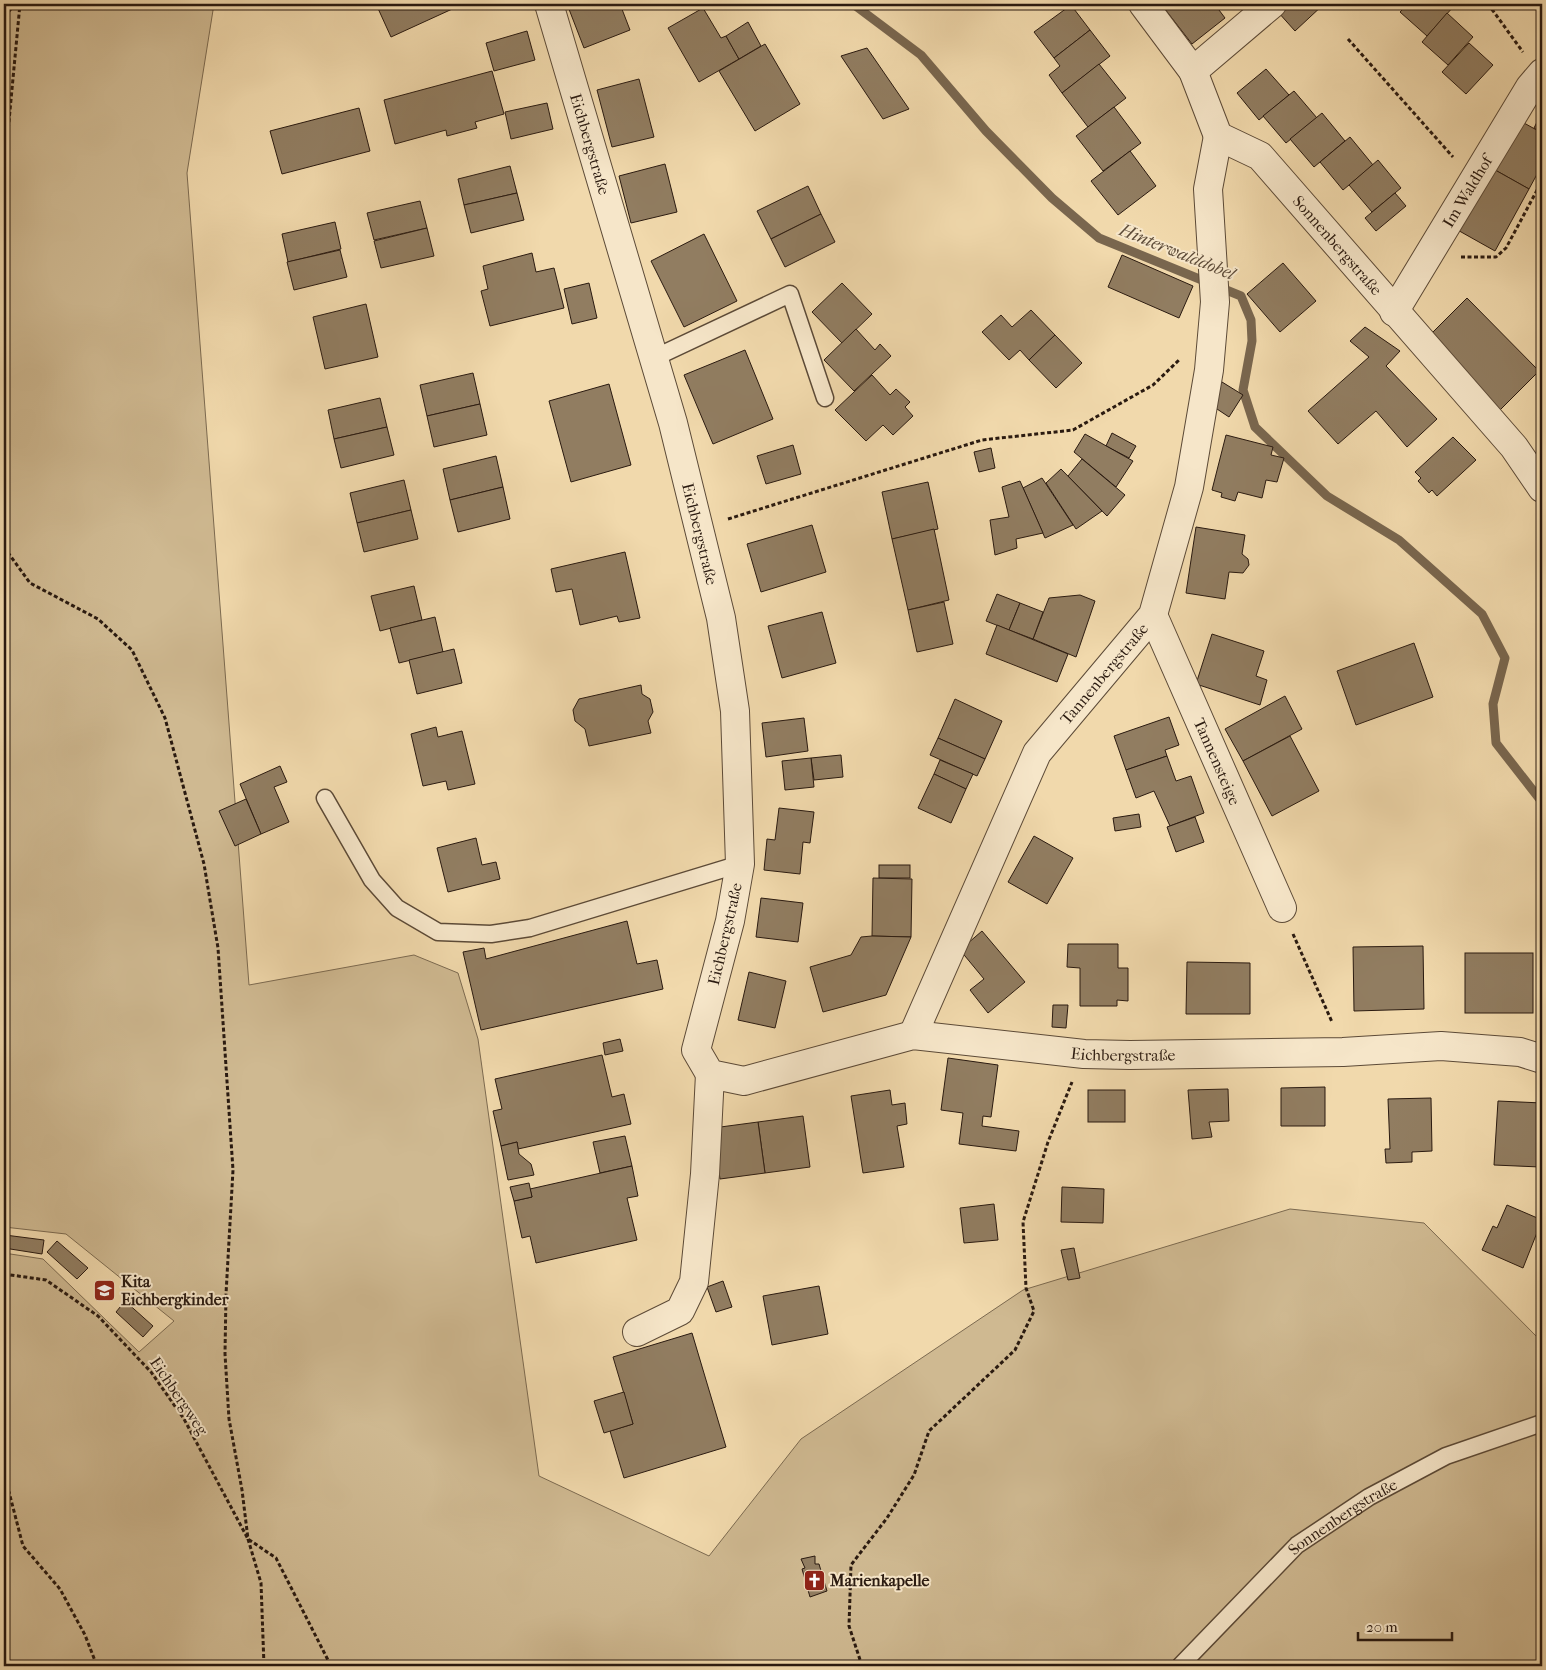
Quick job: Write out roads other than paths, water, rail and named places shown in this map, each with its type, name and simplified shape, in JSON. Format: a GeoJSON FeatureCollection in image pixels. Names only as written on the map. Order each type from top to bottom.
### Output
{"type":"FeatureCollection","features":[{"type":"Feature","properties":{"kind":"street","name":"Eichbergstraße"},"geometry":{"type":"LineString","coordinates":[[549,4],[654,358],[700,528],[721,618],[735,710],[740,864],[730,921],[696,1050],[710,1074],[744,1081],[913,1035],[1084,1054],[1343,1052],[1441,1046],[1520,1052],[1542,1059]]}},
{"type":"Feature","properties":{"kind":"street"},"geometry":{"type":"LineString","coordinates":[[1143,4],[1193,70],[1218,136]]}},
{"type":"Feature","properties":{"kind":"street"},"geometry":{"type":"LineString","coordinates":[[1193,70],[1272,4]]}},
{"type":"Feature","properties":{"kind":"street","name":"Im Waldhof"},"geometry":{"type":"LineString","coordinates":[[1394,312],[1530,87],[1541,74]]}},
{"type":"Feature","properties":{"kind":"street","name":"Tannenbergstraße"},"geometry":{"type":"LineString","coordinates":[[913,1035],[1037,753],[1153,615],[1189,487],[1212,343],[1215,302],[1208,189],[1218,136]]}},
{"type":"Feature","properties":{"kind":"street","name":"Sonnenbergstraße"},"geometry":{"type":"LineString","coordinates":[[1218,136],[1260,156],[1394,312],[1514,447],[1542,488]]}},
{"type":"Feature","properties":{"kind":"street","name":"Tannensteige"},"geometry":{"type":"LineString","coordinates":[[1153,615],[1282,908]]}},
{"type":"Feature","properties":{"kind":"street"},"geometry":{"type":"LineString","coordinates":[[637,1332],[680,1311],[694,1282],[705,1174],[710,1074]]}},
{"type":"Feature","properties":{"kind":"lane"},"geometry":{"type":"LineString","coordinates":[[654,358],[790,294],[825,398]]}},
{"type":"Feature","properties":{"kind":"lane"},"geometry":{"type":"LineString","coordinates":[[325,798],[372,880],[397,908],[438,932],[491,934],[530,928],[740,864]]}},
{"type":"Feature","properties":{"kind":"lane","name":"Sonnenbergstraße"},"geometry":{"type":"LineString","coordinates":[[1180,1666],[1297,1545],[1369,1497],[1446,1456],[1542,1423]]}},
{"type":"Feature","properties":{"kind":"waterway","name":"Hinterwalddobel"},"geometry":{"type":"LineString","coordinates":[[853,4],[921,55],[986,131],[1052,198],[1099,238],[1241,296],[1251,320],[1252,341],[1243,390],[1255,427],[1327,496],[1399,540],[1482,614],[1505,658],[1493,704],[1496,743],[1542,802]]}},
{"type":"Feature","properties":{"kind":"place","name":"Kita Eichbergkinder"},"geometry":{"type":"Point","coordinates":[105,1290]}},
{"type":"Feature","properties":{"kind":"place","name":"Marienkapelle"},"geometry":{"type":"Point","coordinates":[814,1580]}}]}
